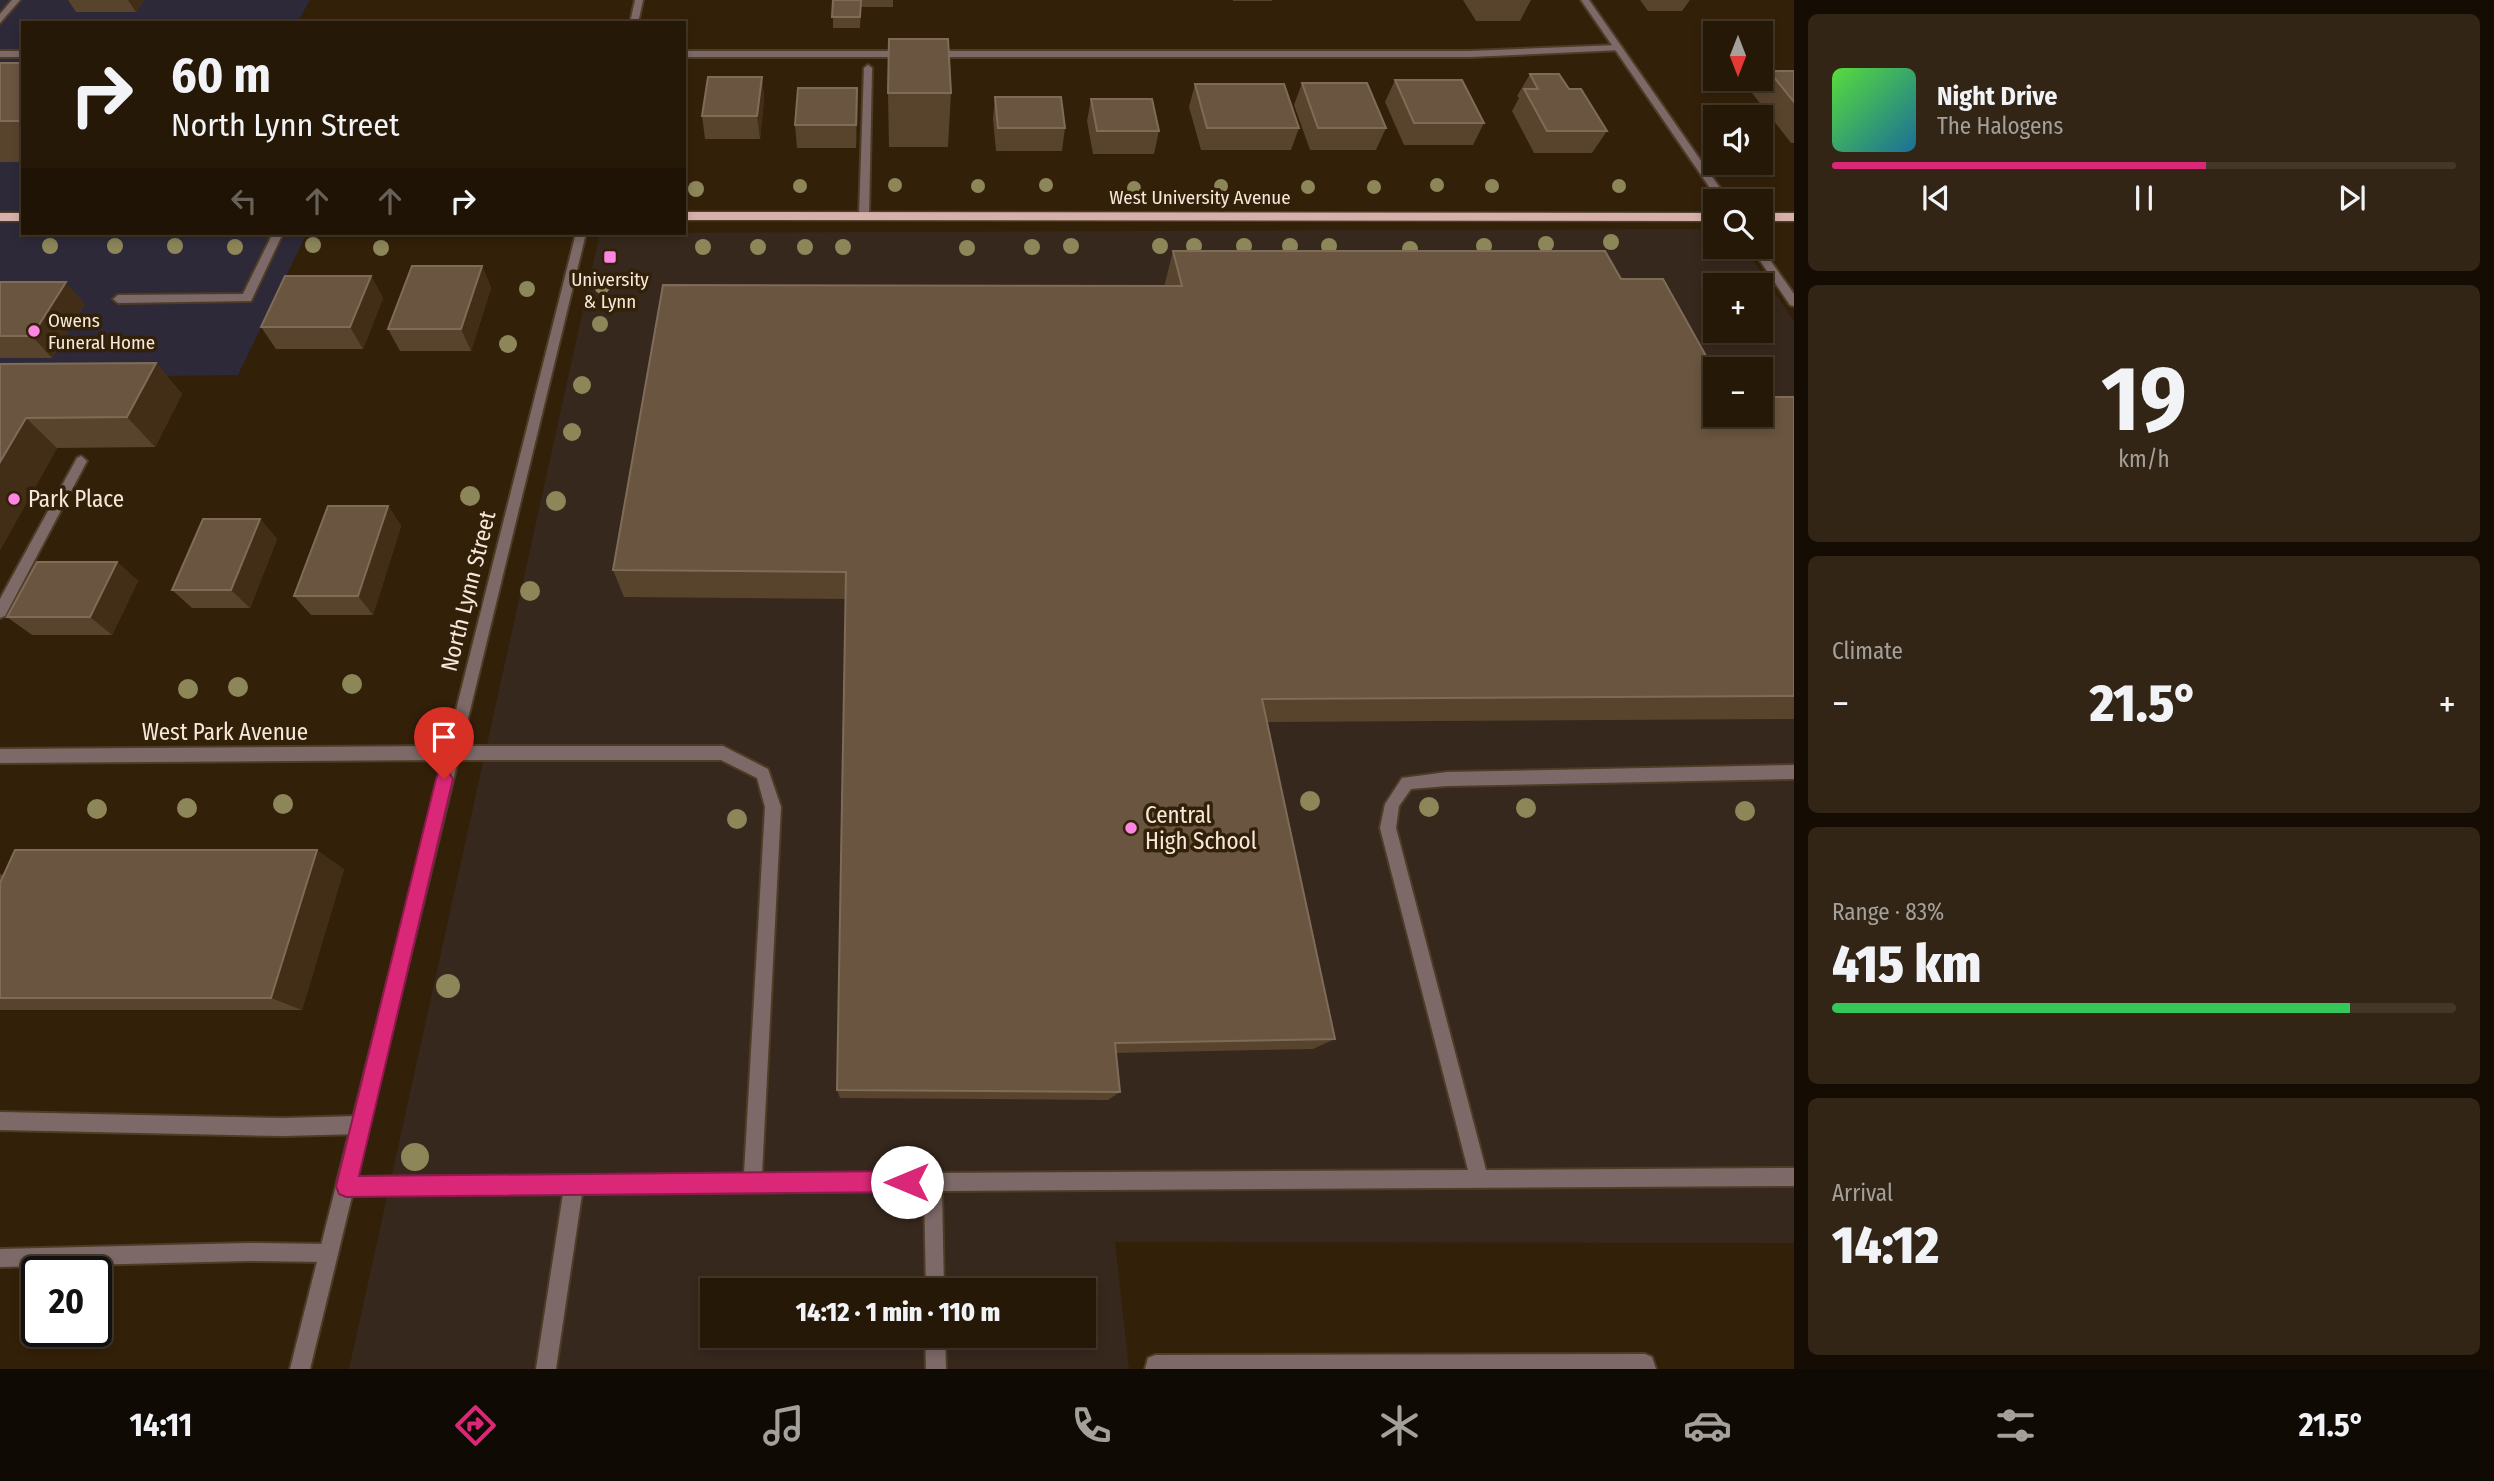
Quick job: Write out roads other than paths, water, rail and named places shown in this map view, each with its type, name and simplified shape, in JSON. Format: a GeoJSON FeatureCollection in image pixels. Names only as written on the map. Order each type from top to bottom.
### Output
{"type":"FeatureCollection","features":[{"type":"Feature","properties":{"kind":"main road","name":"West University Avenue"},"geometry":{"type":"LineString","coordinates":[[686,216],[1703,217]]}},
{"type":"Feature","properties":{"kind":"main road"},"geometry":{"type":"LineString","coordinates":[[0,217],[21,217]]}},
{"type":"Feature","properties":{"kind":"main road"},"geometry":{"type":"LineString","coordinates":[[1773,217],[1794,217]]}},
{"type":"Feature","properties":{"kind":"street"},"geometry":{"type":"LineString","coordinates":[[0,20],[16,0]]}},
{"type":"Feature","properties":{"kind":"street"},"geometry":{"type":"LineString","coordinates":[[634,21],[639,0]]}},
{"type":"Feature","properties":{"kind":"street"},"geometry":{"type":"LineString","coordinates":[[1586,0],[1716,189]]}},
{"type":"Feature","properties":{"kind":"street"},"geometry":{"type":"LineString","coordinates":[[686,54],[1470,54],[1618,48]]}},
{"type":"Feature","properties":{"kind":"street"},"geometry":{"type":"LineString","coordinates":[[0,54],[21,54]]}},
{"type":"Feature","properties":{"kind":"street"},"geometry":{"type":"LineString","coordinates":[[864,216],[868,68]]}},
{"type":"Feature","properties":{"kind":"street"},"geometry":{"type":"LineString","coordinates":[[118,299],[247,298],[277,235]]}},
{"type":"Feature","properties":{"kind":"street","name":"North Lynn Street"},"geometry":{"type":"LineString","coordinates":[[300,1369],[580,235]]}},
{"type":"Feature","properties":{"kind":"street"},"geometry":{"type":"LineString","coordinates":[[1764,259],[1794,302]]}},
{"type":"Feature","properties":{"kind":"street"},"geometry":{"type":"LineString","coordinates":[[0,612],[81,461]]}},
{"type":"Feature","properties":{"kind":"street","name":"West Park Avenue"},"geometry":{"type":"LineString","coordinates":[[0,756],[723,754],[763,774],[773,807],[753,1183]]}},
{"type":"Feature","properties":{"kind":"street"},"geometry":{"type":"LineString","coordinates":[[1479,1179],[1388,828],[1392,804],[1407,783],[1459,778],[1794,772]]}},
{"type":"Feature","properties":{"kind":"street"},"geometry":{"type":"LineString","coordinates":[[0,1121],[283,1127],[360,1125]]}},
{"type":"Feature","properties":{"kind":"street"},"geometry":{"type":"LineString","coordinates":[[346,1186],[1794,1177]]}},
{"type":"Feature","properties":{"kind":"street"},"geometry":{"type":"LineString","coordinates":[[933,1182],[934,1278]]}},
{"type":"Feature","properties":{"kind":"street"},"geometry":{"type":"LineString","coordinates":[[546,1369],[574,1184]]}},
{"type":"Feature","properties":{"kind":"street"},"geometry":{"type":"LineString","coordinates":[[0,1258],[248,1252],[329,1253]]}},
{"type":"Feature","properties":{"kind":"street"},"geometry":{"type":"LineString","coordinates":[[935,1348],[936,1369]]}},
{"type":"Feature","properties":{"kind":"street"},"geometry":{"type":"LineString","coordinates":[[1155,1369],[1155,1365],[1645,1364],[1646,1369]]}},
{"type":"Feature","properties":{"kind":"place","name":"University & Lynn"},"geometry":{"type":"Point","coordinates":[610,257]}},
{"type":"Feature","properties":{"kind":"place","name":"Owens Funeral Home"},"geometry":{"type":"Point","coordinates":[34,331]}},
{"type":"Feature","properties":{"kind":"place","name":"Park Place"},"geometry":{"type":"Point","coordinates":[14,499]}},
{"type":"Feature","properties":{"kind":"place","name":"Central High School"},"geometry":{"type":"Point","coordinates":[1131,828]}}]}
